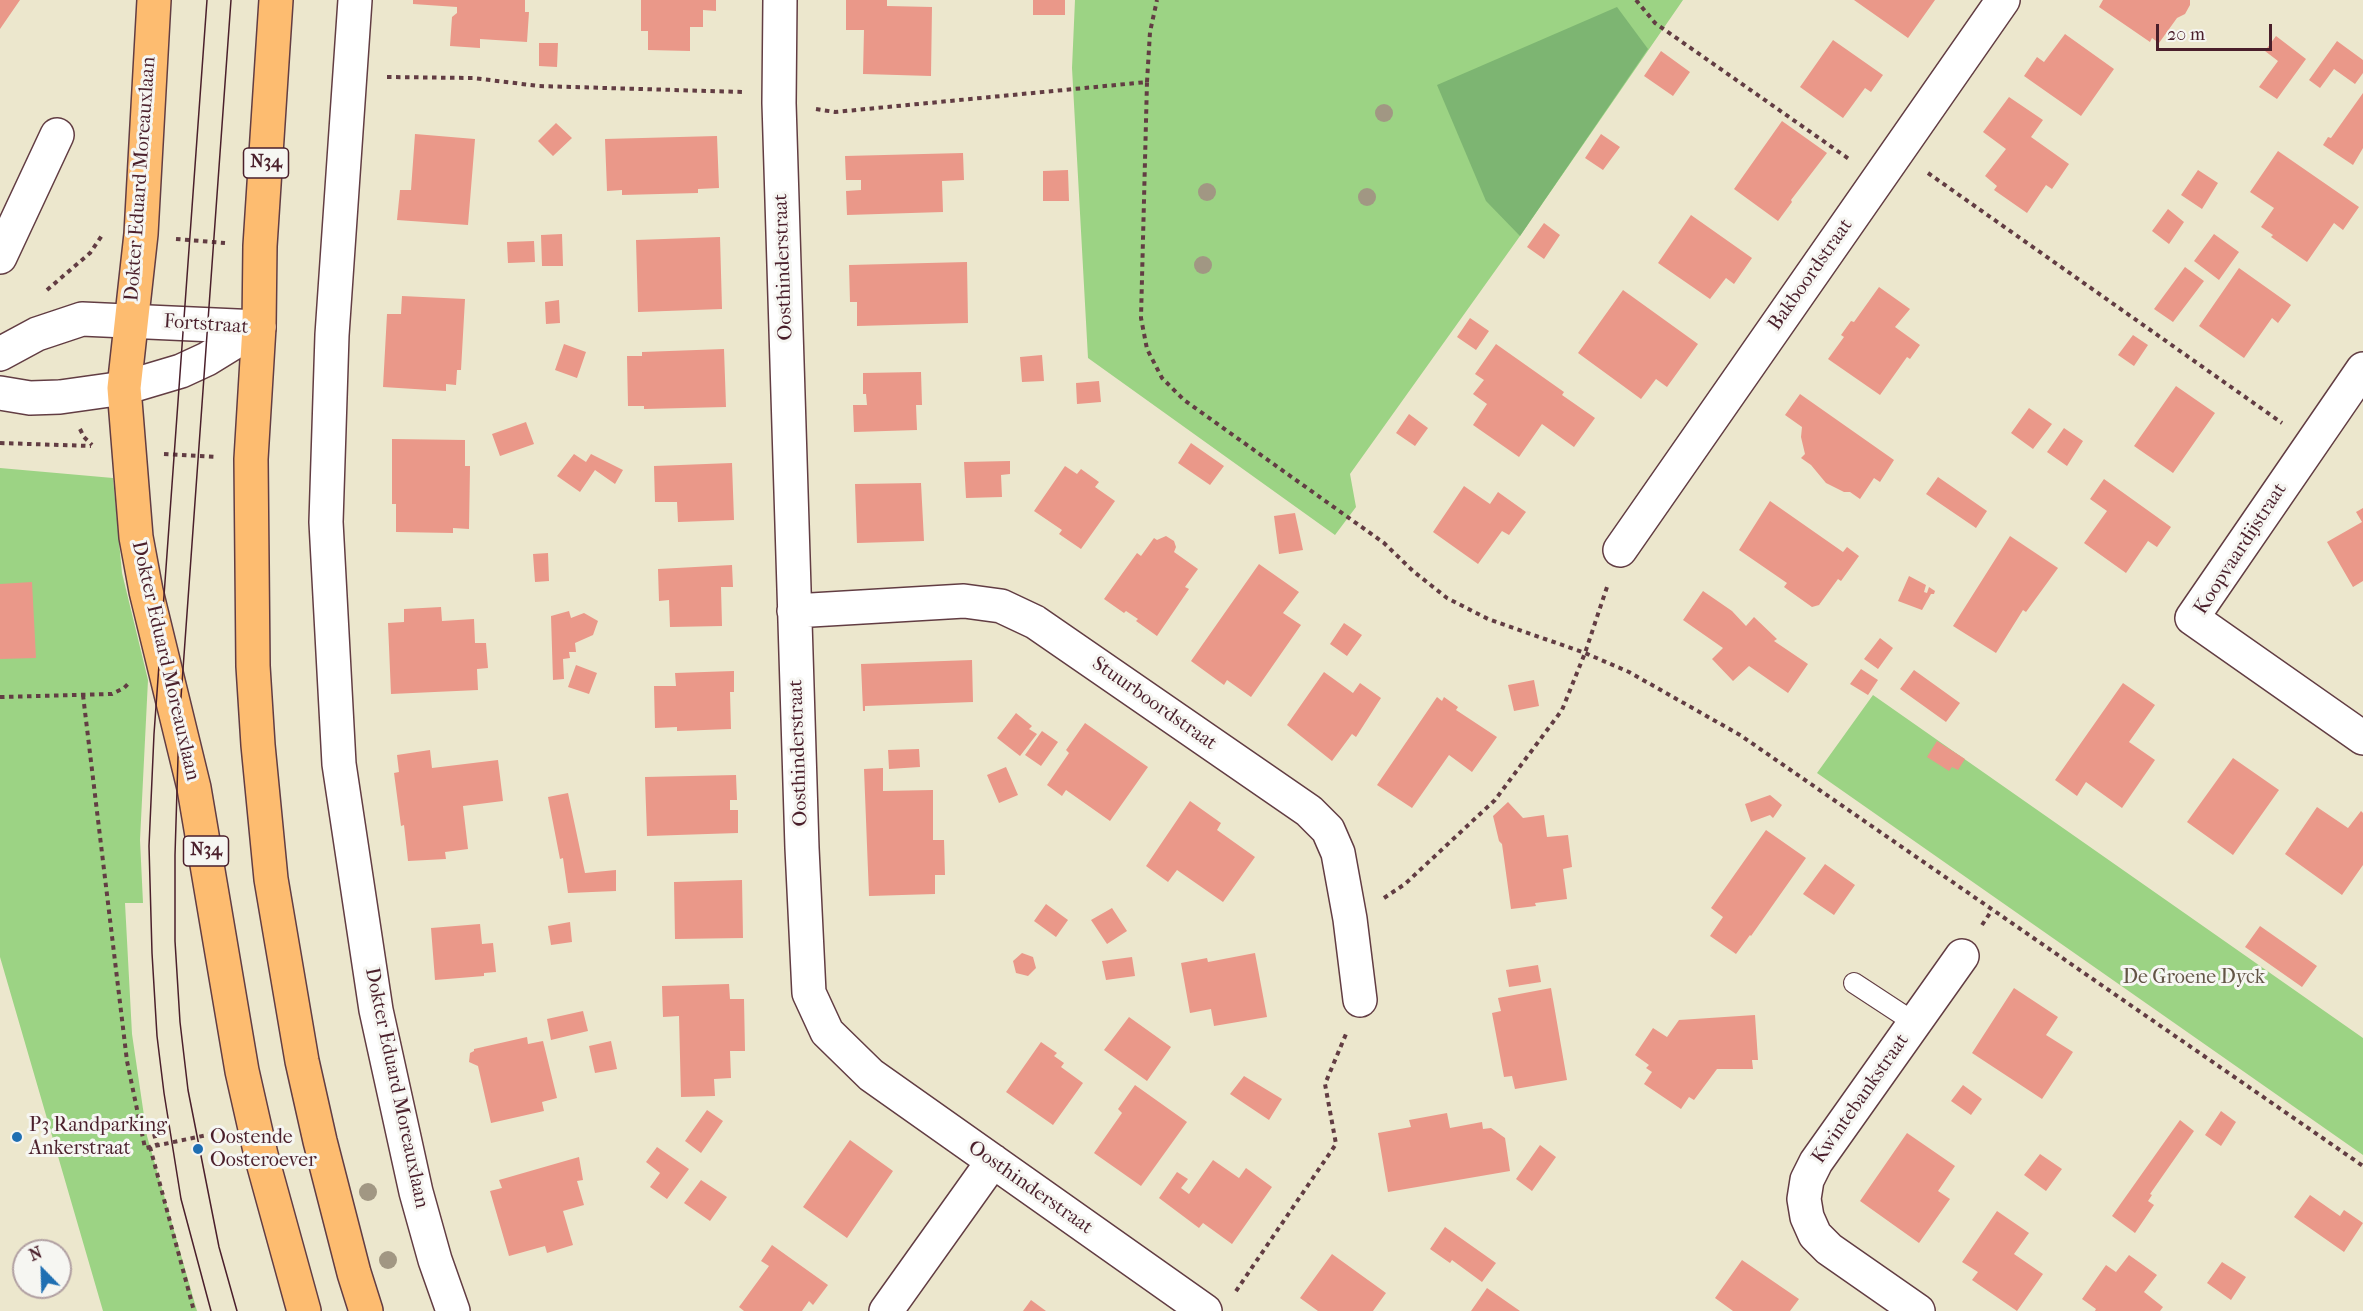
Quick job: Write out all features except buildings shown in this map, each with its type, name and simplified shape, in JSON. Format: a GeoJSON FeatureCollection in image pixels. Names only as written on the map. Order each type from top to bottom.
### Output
{"type":"FeatureCollection","features":[{"type":"Feature","properties":{"kind":"main road","name":"Dokter Eduard Moreauxlaan"},"geometry":{"type":"LineString","coordinates":[[154,0],[141,234],[124,388],[136,537],[146,591],[194,788],[242,1071],[261,1155],[304,1311]]}},
{"type":"Feature","properties":{"kind":"main road","name":"N34"},"geometry":{"type":"LineString","coordinates":[[276,0],[260,246],[259,327],[250,492],[254,666],[271,879],[302,1061],[320,1141],[366,1311]]}},
{"type":"Feature","properties":{"kind":"street","name":"Dokter Eduard Moreauxlaan"},"geometry":{"type":"LineString","coordinates":[[355,0],[332,335],[326,522],[339,764],[376,1010],[416,1192],[435,1260],[453,1311]]}},
{"type":"Feature","properties":{"kind":"street","name":"Oosthinderstraat"},"geometry":{"type":"LineString","coordinates":[[780,0],[779,103],[794,611],[809,993],[827,1032],[871,1075],[1205,1311]]}},
{"type":"Feature","properties":{"kind":"street","name":"Bakboordstraat"},"geometry":{"type":"LineString","coordinates":[[1620,550],[2003,0]]}},
{"type":"Feature","properties":{"kind":"street"},"geometry":{"type":"LineString","coordinates":[[0,257],[57,135]]}},
{"type":"Feature","properties":{"kind":"street","name":"Fortstraat"},"geometry":{"type":"LineString","coordinates":[[0,354],[37,334],[82,319],[259,327]]}},
{"type":"Feature","properties":{"kind":"street","name":"Fortstraat"},"geometry":{"type":"LineString","coordinates":[[0,393],[30,398],[60,397],[124,388],[181,371],[259,327]]}},
{"type":"Feature","properties":{"kind":"street","name":"Koopvaardijstraat"},"geometry":{"type":"LineString","coordinates":[[2363,369],[2192,618],[2363,738]]}},
{"type":"Feature","properties":{"kind":"street","name":"Stuurboordstraat"},"geometry":{"type":"LineString","coordinates":[[794,611],[964,601],[1001,606],[1035,622],[1309,812],[1328,830],[1338,853],[1350,919],[1360,1000]]}},
{"type":"Feature","properties":{"kind":"street","name":"Kwintebankstraat"},"geometry":{"type":"LineString","coordinates":[[1917,1311],[1828,1249],[1815,1235],[1807,1217],[1804,1199],[1807,1180],[1816,1162],[1962,956]]}},
{"type":"Feature","properties":{"kind":"street"},"geometry":{"type":"LineString","coordinates":[[886,1311],[993,1161]]}},
{"type":"Feature","properties":{"kind":"lane"},"geometry":{"type":"LineString","coordinates":[[1854,982],[1915,1023]]}},
{"type":"Feature","properties":{"kind":"path"},"geometry":{"type":"LineString","coordinates":[[1157,0],[1150,32],[1141,318],[1147,349],[1162,378],[1184,400],[1384,543],[1413,571],[1447,598],[1488,619],[1585,653],[1629,672],[1740,735],[2363,1166]]}},
{"type":"Feature","properties":{"kind":"path"},"geometry":{"type":"LineString","coordinates":[[1636,0],[1654,23],[1878,179]]}},
{"type":"Feature","properties":{"kind":"path"},"geometry":{"type":"LineString","coordinates":[[350,77],[473,78],[539,86],[747,92],[779,103],[835,112],[1148,82]]}},
{"type":"Feature","properties":{"kind":"path"},"geometry":{"type":"LineString","coordinates":[[1898,152],[2311,444]]}},
{"type":"Feature","properties":{"kind":"path"},"geometry":{"type":"LineString","coordinates":[[54,329],[42,309],[45,292],[90,253],[102,234],[141,234]]}},
{"type":"Feature","properties":{"kind":"path"},"geometry":{"type":"LineString","coordinates":[[0,443],[93,446]]}},
{"type":"Feature","properties":{"kind":"path"},"geometry":{"type":"LineString","coordinates":[[1350,919],[1406,884],[1495,800],[1562,710],[1585,653],[1620,550]]}},
{"type":"Feature","properties":{"kind":"path"},"geometry":{"type":"LineString","coordinates":[[0,698],[112,694],[130,682],[131,671]]}},
{"type":"Feature","properties":{"kind":"path"},"geometry":{"type":"LineString","coordinates":[[83,695],[127,1061],[145,1148],[212,1134],[214,1144]]}},
{"type":"Feature","properties":{"kind":"path"},"geometry":{"type":"LineString","coordinates":[[1235,1291],[1336,1144],[1325,1084],[1360,1000]]}},
{"type":"Feature","properties":{"kind":"path"},"geometry":{"type":"LineString","coordinates":[[154,1134],[157,1145]]}},
{"type":"Feature","properties":{"kind":"path"},"geometry":{"type":"LineString","coordinates":[[150,1147],[194,1311]]}},
{"type":"Feature","properties":{"kind":"green space"},"geometry":{"type":"Polygon","coordinates":[[[1075,0],[1683,0],[1520,236],[1350,474],[1356,507],[1335,535],[1088,358],[1072,68],[1075,0]]]}},
{"type":"Feature","properties":{"kind":"green space"},"geometry":{"type":"Polygon","coordinates":[[[1617,7],[1648,49],[1520,236],[1486,201],[1437,85],[1617,7]]]}},
{"type":"Feature","properties":{"kind":"green space"},"geometry":{"type":"Polygon","coordinates":[[[0,468],[113,478],[122,573],[148,680],[140,840],[143,903],[125,903],[132,1034],[147,1136],[197,1311],[103,1311],[0,957],[0,468]]]}},
{"type":"Feature","properties":{"kind":"green space","name":"De Groene Dyck"},"geometry":{"type":"Polygon","coordinates":[[[1873,695],[2363,1038],[2363,1155],[1817,773],[1873,695]]]}},
{"type":"Feature","properties":{"kind":"tram line"},"geometry":{"type":"LineString","coordinates":[[207,0],[154,734],[149,846],[157,1036],[164,1093],[181,1199],[211,1311]]}},
{"type":"Feature","properties":{"kind":"tram line"},"geometry":{"type":"LineString","coordinates":[[231,0],[179,725],[175,941],[180,1022],[188,1090],[219,1247],[237,1311]]}},
{"type":"Feature","properties":{"kind":"place","name":"P3 Randparking Ankerstraat"},"geometry":{"type":"Point","coordinates":[17,1137]}},
{"type":"Feature","properties":{"kind":"place","name":"Oostende Oosteroever"},"geometry":{"type":"Point","coordinates":[198,1149]}}]}
